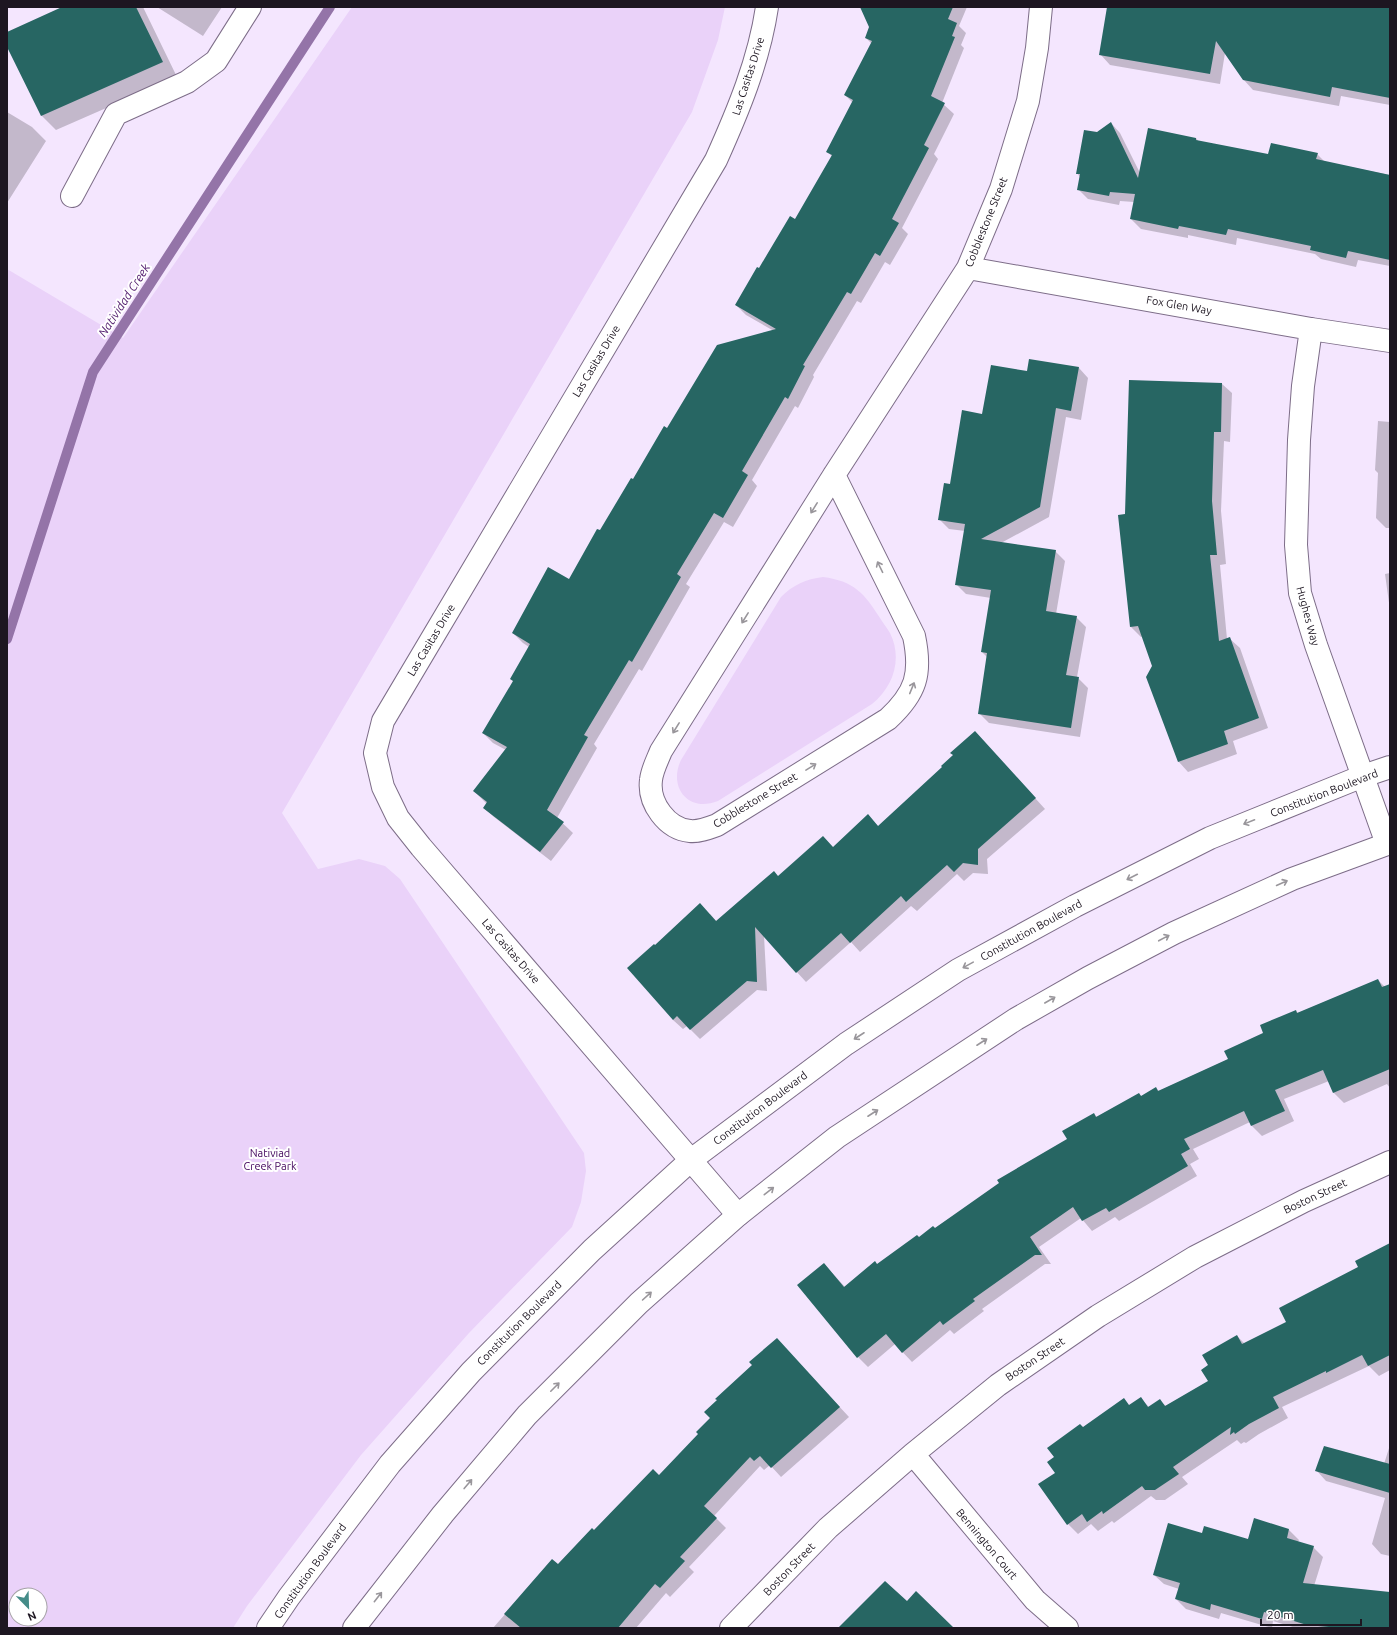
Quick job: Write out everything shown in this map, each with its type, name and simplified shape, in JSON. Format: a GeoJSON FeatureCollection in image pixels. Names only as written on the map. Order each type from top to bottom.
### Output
{"type":"FeatureCollection","features":[{"type":"Feature","properties":{"kind":"street"},"geometry":{"type":"LineString","coordinates":[[72,196],[116,114],[187,82],[216,61],[250,7]]}},
{"type":"Feature","properties":{"kind":"street","name":"Las Casitas Drive"},"geometry":{"type":"LineString","coordinates":[[738,1215],[421,847],[398,818],[383,787],[375,753],[383,721],[716,160],[732,125],[759,50],[767,7]]}},
{"type":"Feature","properties":{"kind":"street","name":"Cobblestone Street"},"geometry":{"type":"LineString","coordinates":[[834,475],[914,636],[918,663],[916,679],[910,694],[901,707],[888,719],[717,825],[691,831],[679,828],[667,821],[659,811],[653,797],[651,782],[654,768],[661,751],[834,475],[968,268],[1001,189],[1028,101],[1037,48],[1041,7]]}},
{"type":"Feature","properties":{"kind":"street","name":"Fox Glen Way"},"geometry":{"type":"LineString","coordinates":[[968,268],[1311,329],[1390,341]]}},
{"type":"Feature","properties":{"kind":"street","name":"Hughes Way"},"geometry":{"type":"LineString","coordinates":[[1311,329],[1303,386],[1299,440],[1296,545],[1300,592],[1311,630],[1363,776],[1389,843]]}},
{"type":"Feature","properties":{"kind":"street","name":"Constitution Boulevard"},"geometry":{"type":"LineString","coordinates":[[268,1628],[288,1597],[390,1464],[470,1372],[592,1250],[691,1160],[769,1100],[846,1044],[958,970],[1075,906],[1210,838],[1363,776],[1390,768]]}},
{"type":"Feature","properties":{"kind":"street"},"geometry":{"type":"LineString","coordinates":[[354,1628],[443,1514],[527,1415],[639,1303],[738,1215],[838,1137],[1016,1019],[1088,978],[1174,933],[1292,879],[1389,843]]}},
{"type":"Feature","properties":{"kind":"street","name":"Boston Street"},"geometry":{"type":"LineString","coordinates":[[731,1628],[828,1528],[913,1454],[998,1385],[1098,1316],[1195,1256],[1304,1201],[1390,1162]]}},
{"type":"Feature","properties":{"kind":"street","name":"Bennington Court"},"geometry":{"type":"LineString","coordinates":[[913,1454],[1035,1600],[1067,1628]]}},
{"type":"Feature","properties":{"kind":"green space","name":"Nativiad Creek Park"},"geometry":{"type":"Polygon","coordinates":[[[352,7],[725,7],[718,40],[692,112],[282,813],[318,869],[359,859],[385,866],[400,879],[584,1153],[586,1171],[581,1202],[572,1227],[469,1333],[361,1455],[247,1606],[233,1628],[7,1628],[7,269],[123,338],[352,7]]]}},
{"type":"Feature","properties":{"kind":"green space"},"geometry":{"type":"Polygon","coordinates":[[[823,577],[834,579],[850,585],[863,595],[890,633],[894,643],[896,662],[894,672],[886,689],[872,704],[718,801],[707,804],[690,800],[683,795],[679,788],[677,779],[681,760],[781,597],[800,583],[823,577]]]}},
{"type":"Feature","properties":{"kind":"building"},"geometry":{"type":"Polygon","coordinates":[[[62,7],[136,7],[163,62],[41,116],[7,47],[7,32],[62,7]]]}},
{"type":"Feature","properties":{"kind":"building"},"geometry":{"type":"Polygon","coordinates":[[[860,7],[953,7],[948,19],[957,23],[952,36],[955,37],[931,96],[945,103],[924,145],[929,148],[892,219],[899,223],[880,256],[875,253],[851,294],[847,292],[803,365],[805,366],[788,399],[785,397],[742,471],[748,475],[723,518],[714,513],[677,574],[681,577],[632,662],[629,660],[584,735],[588,737],[547,810],[564,822],[540,852],[483,808],[487,802],[473,791],[507,747],[482,733],[513,681],[510,679],[530,644],[512,633],[548,567],[569,579],[597,529],[600,530],[631,478],[633,479],[664,426],[667,428],[717,345],[776,329],[735,305],[757,267],[759,268],[790,216],[795,219],[832,155],[826,152],[853,100],[844,95],[872,41],[865,38],[869,27],[860,7]]]}},
{"type":"Feature","properties":{"kind":"building"},"geometry":{"type":"Polygon","coordinates":[[[1107,7],[1390,7],[1390,98],[1332,87],[1330,97],[1243,80],[1216,41],[1210,74],[1099,55],[1107,7]]]}},
{"type":"Feature","properties":{"kind":"building"},"geometry":{"type":"Polygon","coordinates":[[[1111,122],[1138,178],[1148,128],[1196,138],[1196,140],[1268,154],[1271,143],[1318,153],[1316,159],[1390,175],[1390,260],[1348,251],[1346,258],[1310,250],[1311,246],[1228,229],[1226,235],[1179,226],[1178,229],[1130,219],[1135,194],[1110,192],[1109,196],[1077,190],[1080,174],[1076,174],[1084,130],[1097,132],[1111,122]]]}},
{"type":"Feature","properties":{"kind":"building"},"geometry":{"type":"Polygon","coordinates":[[[1029,359],[1079,367],[1071,411],[1056,408],[1040,507],[981,539],[1056,550],[1046,611],[1077,616],[1066,675],[1079,677],[1071,728],[978,714],[987,653],[981,652],[991,590],[955,585],[965,524],[938,520],[944,483],[950,484],[962,410],[982,414],[991,365],[1027,371],[1029,359]]]}},
{"type":"Feature","properties":{"kind":"building"},"geometry":{"type":"Polygon","coordinates":[[[1129,380],[1222,383],[1221,432],[1214,432],[1212,501],[1217,555],[1210,555],[1219,641],[1230,637],[1259,718],[1224,731],[1228,744],[1178,762],[1146,677],[1152,666],[1138,626],[1130,627],[1118,515],[1125,514],[1129,380]]]}},
{"type":"Feature","properties":{"kind":"building"},"geometry":{"type":"Polygon","coordinates":[[[975,731],[1036,798],[978,849],[978,865],[963,863],[954,872],[947,865],[906,902],[901,896],[850,943],[841,933],[796,973],[755,927],[757,982],[747,981],[690,1030],[677,1016],[673,1020],[627,968],[654,944],[655,945],[700,903],[716,921],[774,871],[778,876],[823,836],[833,847],[868,814],[878,826],[942,767],[941,766],[953,755],[950,753],[975,731]]]}},
{"type":"Feature","properties":{"kind":"building"},"geometry":{"type":"Polygon","coordinates":[[[1378,979],[1382,987],[1390,984],[1390,1069],[1333,1093],[1323,1070],[1275,1090],[1285,1111],[1251,1126],[1244,1111],[1184,1139],[1190,1149],[1181,1154],[1188,1166],[1109,1212],[1106,1208],[1082,1221],[1073,1207],[1030,1237],[1042,1255],[1035,1255],[973,1299],[975,1301],[943,1325],[940,1321],[902,1353],[886,1334],[857,1358],[797,1285],[824,1263],[844,1287],[875,1261],[877,1264],[917,1235],[919,1237],[933,1226],[935,1228],[999,1183],[997,1180],[1067,1139],[1062,1131],[1094,1113],[1096,1117],[1139,1093],[1141,1096],[1156,1087],[1158,1091],[1228,1059],[1224,1051],[1263,1033],[1260,1025],[1296,1010],[1297,1013],[1378,979]]]}},
{"type":"Feature","properties":{"kind":"building"},"geometry":{"type":"Polygon","coordinates":[[[1390,1243],[1390,1355],[1368,1366],[1362,1355],[1273,1397],[1279,1408],[1249,1424],[1235,1434],[1234,1432],[1230,1435],[1231,1427],[1173,1467],[1179,1474],[1155,1490],[1145,1490],[1142,1486],[1103,1514],[1102,1511],[1087,1522],[1082,1514],[1067,1525],[1038,1484],[1055,1473],[1047,1462],[1054,1457],[1047,1448],[1080,1424],[1083,1427],[1124,1398],[1129,1405],[1141,1397],[1148,1407],[1160,1399],[1165,1406],[1208,1381],[1201,1370],[1208,1365],[1202,1355],[1237,1335],[1242,1344],[1286,1322],[1279,1308],[1358,1267],[1355,1261],[1390,1243]]]}},
{"type":"Feature","properties":{"kind":"building"},"geometry":{"type":"Polygon","coordinates":[[[777,1338],[840,1407],[771,1468],[760,1456],[754,1461],[750,1457],[704,1506],[717,1518],[680,1557],[685,1561],[660,1588],[655,1584],[618,1628],[521,1628],[504,1614],[552,1559],[558,1564],[592,1528],[594,1530],[653,1469],[659,1475],[698,1434],[696,1432],[710,1418],[704,1412],[717,1400],[715,1399],[752,1365],[749,1362],[777,1338]]]}},
{"type":"Feature","properties":{"kind":"building"},"geometry":{"type":"Polygon","coordinates":[[[1324,1446],[1390,1464],[1390,1493],[1315,1471],[1324,1446]]]}},
{"type":"Feature","properties":{"kind":"building"},"geometry":{"type":"Polygon","coordinates":[[[1254,1518],[1289,1529],[1287,1538],[1314,1546],[1303,1583],[1390,1592],[1390,1628],[1340,1628],[1307,1625],[1264,1612],[1262,1619],[1211,1604],[1210,1610],[1175,1599],[1180,1583],[1153,1575],[1168,1523],[1202,1533],[1204,1526],[1248,1539],[1254,1518]]]}},
{"type":"Feature","properties":{"kind":"building"},"geometry":{"type":"Polygon","coordinates":[[[885,1581],[907,1601],[916,1591],[954,1628],[838,1628],[885,1581]]]}},
{"type":"Feature","properties":{"kind":"waterway","name":"Natividad Creek"},"geometry":{"type":"LineString","coordinates":[[7,639],[93,372],[330,7]]}}]}
